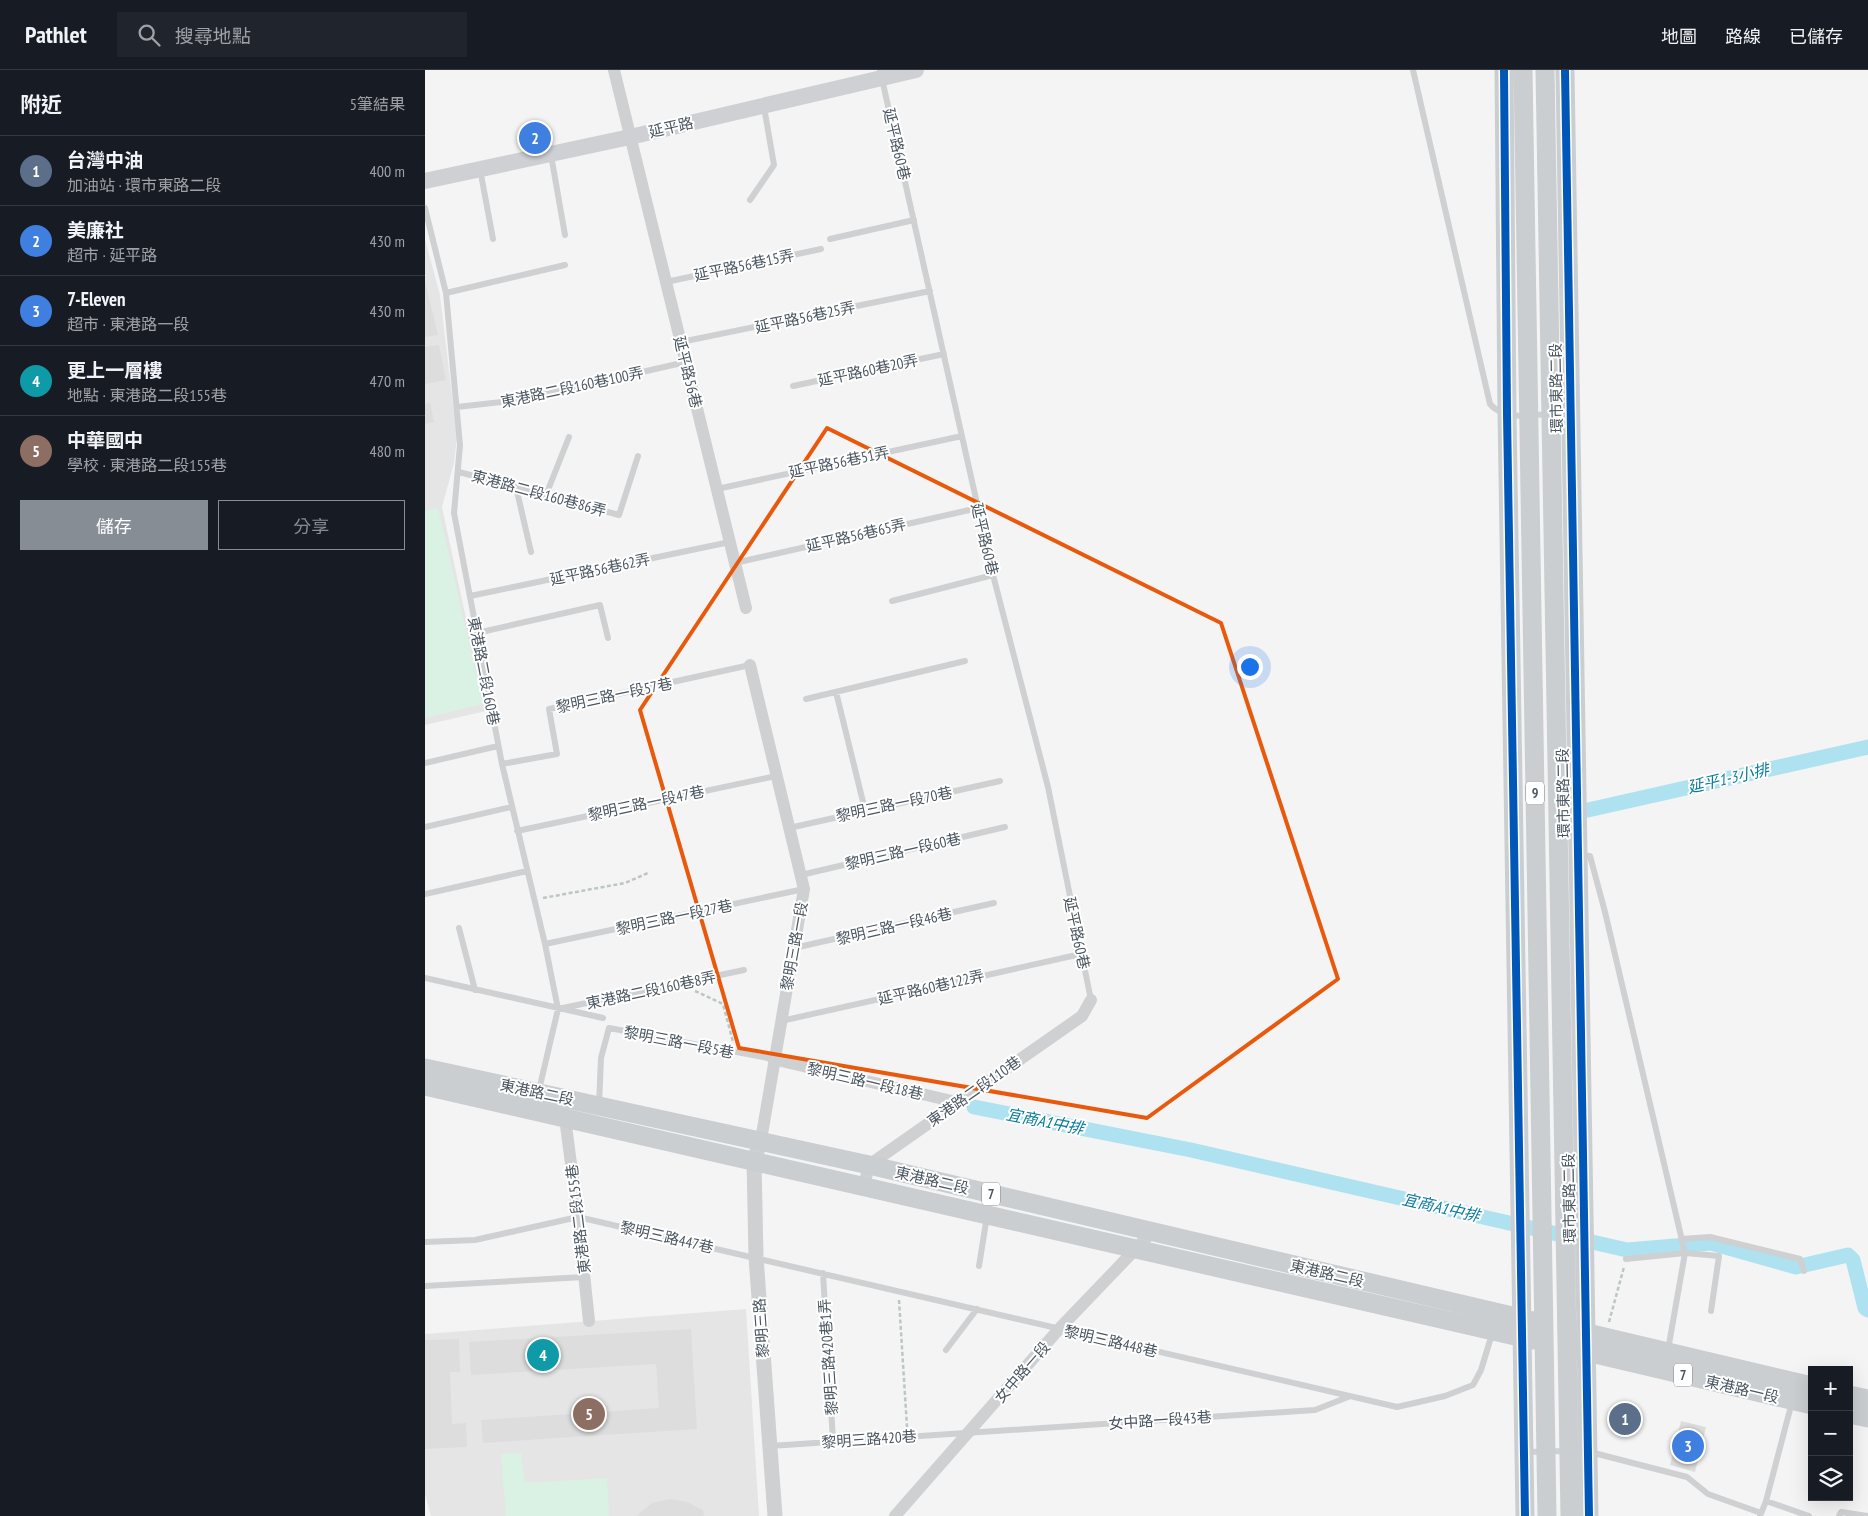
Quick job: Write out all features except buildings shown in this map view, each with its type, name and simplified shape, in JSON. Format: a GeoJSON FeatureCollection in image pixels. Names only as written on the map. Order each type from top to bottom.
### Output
{"type":"FeatureCollection","features":[{"type":"Feature","properties":{"kind":"main road","name":"延平路"},"geometry":{"type":"LineString","coordinates":[[425,181],[764,106],[881,74],[916,70]]}},
{"type":"Feature","properties":{"kind":"main road","name":"9"},"geometry":{"type":"LineString","coordinates":[[1504,70],[1507,414],[1525,1516]]}},
{"type":"Feature","properties":{"kind":"main road","name":"環市東路二段"},"geometry":{"type":"LineString","coordinates":[[1523,70],[1536,856],[1563,1328],[1586,1352],[1589,1516]]}},
{"type":"Feature","properties":{"kind":"main road","name":"環市東路二段"},"geometry":{"type":"LineString","coordinates":[[1545,70],[1561,412],[1578,855],[1563,1328],[1555,1345],[1546,1452],[1547,1516]]}},
{"type":"Feature","properties":{"kind":"main road","name":"環市東路二段"},"geometry":{"type":"LineString","coordinates":[[1563,1328],[1559,855],[1565,70]]}},
{"type":"Feature","properties":{"kind":"main road"},"geometry":{"type":"LineString","coordinates":[[1514,856],[1578,855]]}},
{"type":"Feature","properties":{"kind":"main road","name":"東港路二段"},"geometry":{"type":"LineString","coordinates":[[425,1068],[761,1140],[1563,1328]]}},
{"type":"Feature","properties":{"kind":"main road","name":"東港路二段"},"geometry":{"type":"LineString","coordinates":[[425,1086],[1555,1345]]}},
{"type":"Feature","properties":{"kind":"main road","name":"東港路一段"},"geometry":{"type":"LineString","coordinates":[[1563,1328],[1808,1385]]}},
{"type":"Feature","properties":{"kind":"main road","name":"環市東路二段"},"geometry":{"type":"LineString","coordinates":[[1555,1345],[1569,1451],[1570,1516]]}},
{"type":"Feature","properties":{"kind":"main road","name":"東港路一段"},"geometry":{"type":"LineString","coordinates":[[1555,1345],[1808,1404]]}},
{"type":"Feature","properties":{"kind":"main road"},"geometry":{"type":"LineString","coordinates":[[1853,1396],[1868,1400]]}},
{"type":"Feature","properties":{"kind":"main road"},"geometry":{"type":"LineString","coordinates":[[1853,1415],[1868,1418]]}},
{"type":"Feature","properties":{"kind":"street","name":"延平路56巷"},"geometry":{"type":"LineString","coordinates":[[614,70],[746,608]]}},
{"type":"Feature","properties":{"kind":"street","name":"黎明三路一段"},"geometry":{"type":"LineString","coordinates":[[750,665],[804,889],[773,1059],[761,1140]]}},
{"type":"Feature","properties":{"kind":"street","name":"東港路二段110巷"},"geometry":{"type":"LineString","coordinates":[[869,1165],[956,1102],[1082,1016],[1091,1000]]}},
{"type":"Feature","properties":{"kind":"street","name":"黎明三路一段18巷"},"geometry":{"type":"LineString","coordinates":[[773,1059],[956,1102]]}},
{"type":"Feature","properties":{"kind":"street","name":"東港路二段155巷"},"geometry":{"type":"LineString","coordinates":[[565,1118],[579,1217],[589,1321]]}},
{"type":"Feature","properties":{"kind":"street","name":"黎明三路"},"geometry":{"type":"LineString","coordinates":[[761,1140],[754,1160],[756,1257],[775,1516]]}},
{"type":"Feature","properties":{"kind":"street"},"geometry":{"type":"LineString","coordinates":[[864,1186],[869,1165]]}},
{"type":"Feature","properties":{"kind":"street","name":"女中路一段"},"geometry":{"type":"LineString","coordinates":[[895,1516],[1059,1330],[1152,1232]]}},
{"type":"Feature","properties":{"kind":"lane"},"geometry":{"type":"LineString","coordinates":[[1413,70],[1418,83],[1490,404],[1497,412],[1507,414],[1528,415],[1561,412]]}},
{"type":"Feature","properties":{"kind":"lane","name":"延平路60巷"},"geometry":{"type":"LineString","coordinates":[[881,74],[993,575],[1048,787],[1091,1000]]}},
{"type":"Feature","properties":{"kind":"lane"},"geometry":{"type":"LineString","coordinates":[[750,200],[774,165],[764,106]]}},
{"type":"Feature","properties":{"kind":"lane"},"geometry":{"type":"LineString","coordinates":[[551,154],[565,235]]}},
{"type":"Feature","properties":{"kind":"lane"},"geometry":{"type":"LineString","coordinates":[[480,169],[493,239]]}},
{"type":"Feature","properties":{"kind":"lane","name":"東港路二段160巷"},"geometry":{"type":"LineString","coordinates":[[425,208],[446,293],[457,408],[460,445],[454,514],[501,764],[545,944],[558,1009],[538,1092]]}},
{"type":"Feature","properties":{"kind":"lane"},"geometry":{"type":"LineString","coordinates":[[830,239],[914,220]]}},
{"type":"Feature","properties":{"kind":"lane","name":"延平路56巷15弄"},"geometry":{"type":"LineString","coordinates":[[666,282],[821,249]]}},
{"type":"Feature","properties":{"kind":"lane"},"geometry":{"type":"LineString","coordinates":[[446,293],[565,265]]}},
{"type":"Feature","properties":{"kind":"lane","name":"延平路56巷25弄"},"geometry":{"type":"LineString","coordinates":[[681,342],[930,291]]}},
{"type":"Feature","properties":{"kind":"lane","name":"延平路60巷20弄"},"geometry":{"type":"LineString","coordinates":[[793,386],[944,354]]}},
{"type":"Feature","properties":{"kind":"lane","name":"東港路二段160巷100弄"},"geometry":{"type":"LineString","coordinates":[[457,408],[519,400],[686,362]]}},
{"type":"Feature","properties":{"kind":"lane","name":"延平路56巷51弄"},"geometry":{"type":"LineString","coordinates":[[717,489],[962,436]]}},
{"type":"Feature","properties":{"kind":"lane"},"geometry":{"type":"LineString","coordinates":[[546,496],[569,437]]}},
{"type":"Feature","properties":{"kind":"lane","name":"東港路二段160巷86弄"},"geometry":{"type":"LineString","coordinates":[[459,472],[619,515],[637,456]]}},
{"type":"Feature","properties":{"kind":"lane"},"geometry":{"type":"LineString","coordinates":[[516,487],[531,552]]}},
{"type":"Feature","properties":{"kind":"lane","name":"延平路56巷65弄"},"geometry":{"type":"LineString","coordinates":[[735,563],[978,508]]}},
{"type":"Feature","properties":{"kind":"lane","name":"延平路56巷62弄"},"geometry":{"type":"LineString","coordinates":[[470,596],[730,542]]}},
{"type":"Feature","properties":{"kind":"lane"},"geometry":{"type":"LineString","coordinates":[[892,601],[993,575]]}},
{"type":"Feature","properties":{"kind":"lane"},"geometry":{"type":"LineString","coordinates":[[477,633],[600,605],[608,638]]}},
{"type":"Feature","properties":{"kind":"lane"},"geometry":{"type":"LineString","coordinates":[[806,699],[965,660]]}},
{"type":"Feature","properties":{"kind":"lane","name":"黎明三路一段57巷"},"geometry":{"type":"LineString","coordinates":[[501,764],[557,754],[549,709],[750,665]]}},
{"type":"Feature","properties":{"kind":"lane"},"geometry":{"type":"LineString","coordinates":[[836,692],[865,810]]}},
{"type":"Feature","properties":{"kind":"lane"},"geometry":{"type":"LineString","coordinates":[[425,763],[498,746]]}},
{"type":"Feature","properties":{"kind":"lane","name":"黎明三路一段47巷"},"geometry":{"type":"LineString","coordinates":[[517,830],[776,776]]}},
{"type":"Feature","properties":{"kind":"lane","name":"黎明三路一段70巷"},"geometry":{"type":"LineString","coordinates":[[789,828],[1000,781]]}},
{"type":"Feature","properties":{"kind":"lane"},"geometry":{"type":"LineString","coordinates":[[425,827],[511,807]]}},
{"type":"Feature","properties":{"kind":"lane","name":"黎明三路一段60巷"},"geometry":{"type":"LineString","coordinates":[[801,875],[1005,827]]}},
{"type":"Feature","properties":{"kind":"lane"},"geometry":{"type":"LineString","coordinates":[[1578,855],[1589,856],[1605,912],[1685,1253],[1667,1352]]}},
{"type":"Feature","properties":{"kind":"lane"},"geometry":{"type":"LineString","coordinates":[[425,894],[527,871]]}},
{"type":"Feature","properties":{"kind":"lane","name":"黎明三路一段27巷"},"geometry":{"type":"LineString","coordinates":[[545,944],[804,889]]}},
{"type":"Feature","properties":{"kind":"lane","name":"黎明三路一段46巷"},"geometry":{"type":"LineString","coordinates":[[794,948],[994,902]]}},
{"type":"Feature","properties":{"kind":"lane"},"geometry":{"type":"LineString","coordinates":[[459,928],[475,990]]}},
{"type":"Feature","properties":{"kind":"lane","name":"延平路60巷122弄"},"geometry":{"type":"LineString","coordinates":[[781,1021],[1081,954]]}},
{"type":"Feature","properties":{"kind":"lane","name":"東港路二段160巷8弄"},"geometry":{"type":"LineString","coordinates":[[558,1009],[744,970]]}},
{"type":"Feature","properties":{"kind":"lane"},"geometry":{"type":"LineString","coordinates":[[425,978],[603,1018]]}},
{"type":"Feature","properties":{"kind":"lane","name":"黎明三路一段5巷"},"geometry":{"type":"LineString","coordinates":[[599,1105],[601,1058],[609,1028],[773,1059]]}},
{"type":"Feature","properties":{"kind":"lane"},"geometry":{"type":"LineString","coordinates":[[538,1092],[565,1118],[599,1105]]}},
{"type":"Feature","properties":{"kind":"lane"},"geometry":{"type":"LineString","coordinates":[[979,1266],[987,1214]]}},
{"type":"Feature","properties":{"kind":"lane"},"geometry":{"type":"LineString","coordinates":[[425,1242],[475,1240],[579,1217]]}},
{"type":"Feature","properties":{"kind":"lane","name":"黎明三路447巷"},"geometry":{"type":"LineString","coordinates":[[579,1217],[756,1257]]}},
{"type":"Feature","properties":{"kind":"lane"},"geometry":{"type":"LineString","coordinates":[[1681,1238],[1710,1237],[1799,1259],[1804,1271]]}},
{"type":"Feature","properties":{"kind":"lane"},"geometry":{"type":"LineString","coordinates":[[1626,1259],[1685,1253],[1719,1256],[1711,1310]]}},
{"type":"Feature","properties":{"kind":"lane","name":"黎明三路448巷"},"geometry":{"type":"LineString","coordinates":[[756,1257],[1059,1330],[1397,1407],[1445,1396],[1473,1385],[1481,1370],[1493,1330]]}},
{"type":"Feature","properties":{"kind":"lane","name":"黎明三路420巷1弄"},"geometry":{"type":"LineString","coordinates":[[823,1273],[833,1442]]}},
{"type":"Feature","properties":{"kind":"lane"},"geometry":{"type":"LineString","coordinates":[[425,1286],[584,1277]]}},
{"type":"Feature","properties":{"kind":"lane"},"geometry":{"type":"LineString","coordinates":[[946,1350],[977,1309]]}},
{"type":"Feature","properties":{"kind":"lane","name":"女中路一段43巷"},"geometry":{"type":"LineString","coordinates":[[969,1432],[1315,1410],[1349,1396]]}},
{"type":"Feature","properties":{"kind":"lane"},"geometry":{"type":"LineString","coordinates":[[1524,1452],[1588,1451],[1687,1478],[1708,1494],[1760,1514],[1766,1501],[1792,1401]]}},
{"type":"Feature","properties":{"kind":"lane","name":"黎明三路420巷"},"geometry":{"type":"LineString","coordinates":[[769,1446],[969,1432]]}},
{"type":"Feature","properties":{"kind":"lane"},"geometry":{"type":"LineString","coordinates":[[1766,1501],[1809,1516]]}},
{"type":"Feature","properties":{"kind":"lane"},"geometry":{"type":"LineString","coordinates":[[1839,1516],[1841,1512],[1868,1516]]}},
{"type":"Feature","properties":{"kind":"path"},"geometry":{"type":"LineString","coordinates":[[534,900],[625,883],[649,873]]}},
{"type":"Feature","properties":{"kind":"path"},"geometry":{"type":"LineString","coordinates":[[682,984],[723,1004],[736,1053]]}},
{"type":"Feature","properties":{"kind":"path"},"geometry":{"type":"LineString","coordinates":[[1605,1338],[1626,1259]]}},
{"type":"Feature","properties":{"kind":"path"},"geometry":{"type":"LineString","coordinates":[[898,1290],[907,1436]]}},
{"type":"Feature","properties":{"kind":"highlighted area"},"geometry":{"type":"Polygon","coordinates":[[[827,428],[1221,623],[1338,979],[1147,1118],[739,1048],[640,710],[827,428]]]}},
{"type":"Feature","properties":{"kind":"shaded area"},"geometry":{"type":"Polygon","coordinates":[[[425,239],[440,295],[457,437],[454,463],[442,507],[486,711],[425,725],[425,239]]]}},
{"type":"Feature","properties":{"kind":"shaded area"},"geometry":{"type":"Polygon","coordinates":[[[746,1309],[759,1516],[431,1516],[425,1494],[425,1334],[746,1309]]]}},
{"type":"Feature","properties":{"kind":"green space"},"geometry":{"type":"Polygon","coordinates":[[[438,508],[483,704],[425,718],[425,511],[438,508]]]}},
{"type":"Feature","properties":{"kind":"green space"},"geometry":{"type":"Polygon","coordinates":[[[521,1453],[525,1483],[607,1478],[609,1516],[506,1516],[501,1454],[521,1453]]]}},
{"type":"Feature","properties":{"kind":"waterway","name":"延平1-3小排"},"geometry":{"type":"LineString","coordinates":[[1588,810],[1868,747]]}},
{"type":"Feature","properties":{"kind":"waterway","name":"宜商A1中排"},"geometry":{"type":"LineString","coordinates":[[974,1107],[1191,1150],[1627,1250],[1711,1243],[1796,1267],[1848,1255],[1853,1260],[1865,1308],[1868,1310]]}},
{"type":"Feature","properties":{"kind":"cycle path"},"geometry":{"type":"LineString","coordinates":[[1504,70],[1507,414],[1525,1516]]}},
{"type":"Feature","properties":{"kind":"cycle path"},"geometry":{"type":"LineString","coordinates":[[1565,70],[1589,1516]]}},
{"type":"Feature","properties":{"kind":"place","name":"美廉社"},"geometry":{"type":"Point","coordinates":[535,138]}},
{"type":"Feature","properties":{"kind":"place","name":"更上一層樓"},"geometry":{"type":"Point","coordinates":[543,1355]}},
{"type":"Feature","properties":{"kind":"place","name":"中華國中"},"geometry":{"type":"Point","coordinates":[589,1414]}},
{"type":"Feature","properties":{"kind":"place","name":"台灣中油"},"geometry":{"type":"Point","coordinates":[1625,1419]}},
{"type":"Feature","properties":{"kind":"place","name":"7-Eleven"},"geometry":{"type":"Point","coordinates":[1688,1446]}}]}
